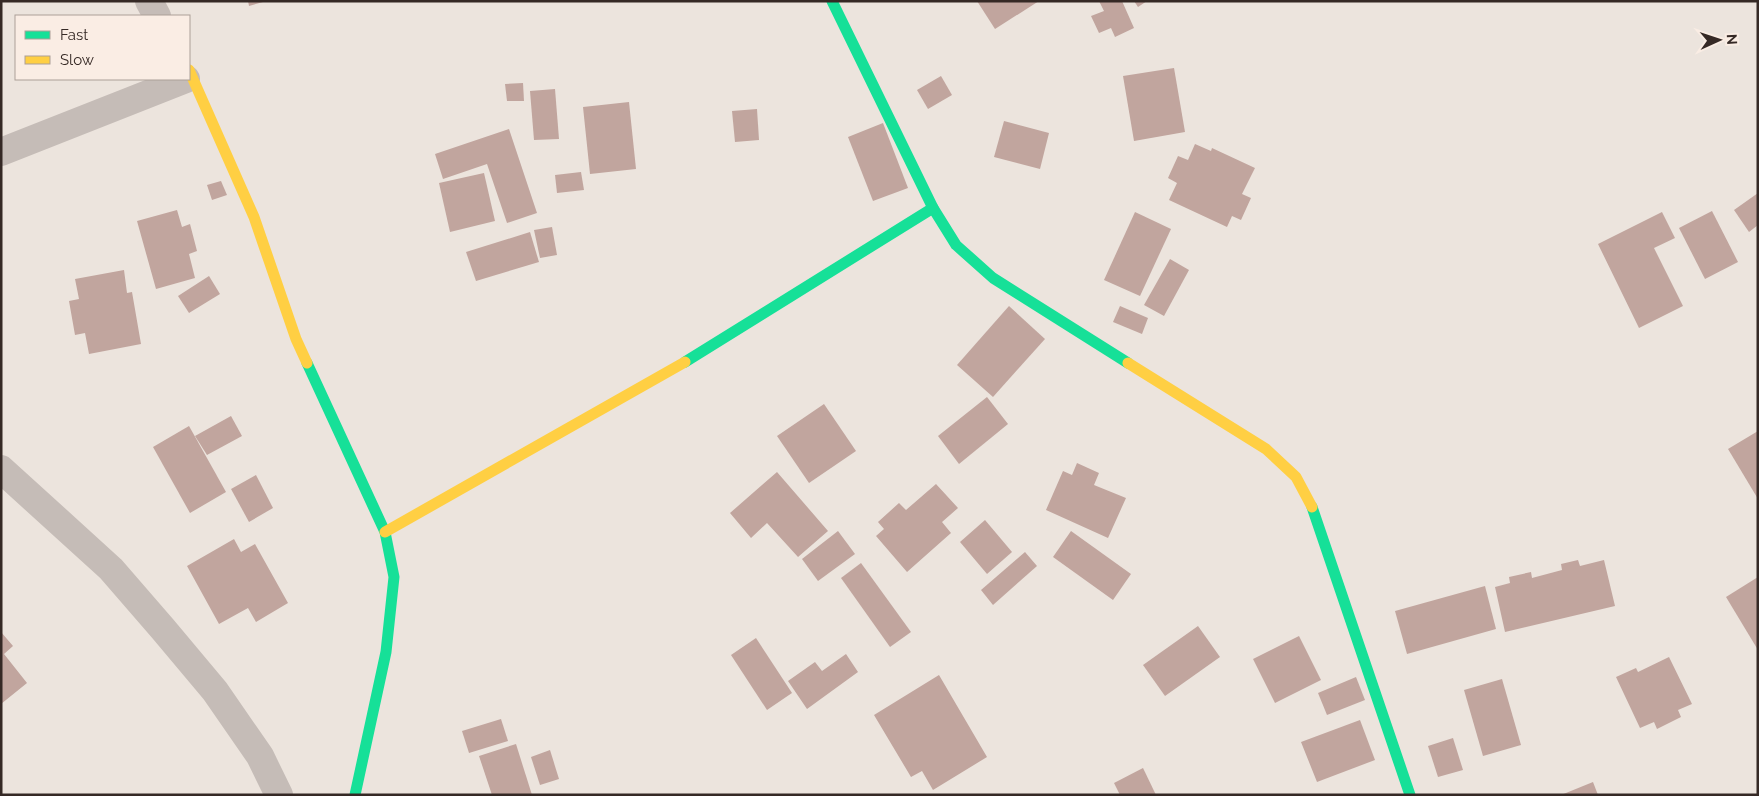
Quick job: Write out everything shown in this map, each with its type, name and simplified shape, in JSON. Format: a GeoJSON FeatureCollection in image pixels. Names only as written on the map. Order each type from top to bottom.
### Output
{"type":"FeatureCollection","features":[{"type":"Feature","properties":{"kind":"street"},"geometry":{"type":"LineString","coordinates":[[148,1],[156,15]]}},
{"type":"Feature","properties":{"kind":"street"},"geometry":{"type":"LineString","coordinates":[[832,1],[933,208],[956,245],[993,278],[1266,448],[1296,477],[1314,511],[1410,795]]}},
{"type":"Feature","properties":{"kind":"street"},"geometry":{"type":"LineString","coordinates":[[190,78],[254,217],[296,339],[385,532],[394,577],[386,652],[355,795]]}},
{"type":"Feature","properties":{"kind":"street"},"geometry":{"type":"LineString","coordinates":[[1,152],[179,80]]}},
{"type":"Feature","properties":{"kind":"street"},"geometry":{"type":"LineString","coordinates":[[385,532],[707,350],[933,208]]}},
{"type":"Feature","properties":{"kind":"street"},"geometry":{"type":"LineString","coordinates":[[1,469],[111,569],[169,636],[215,691],[255,748],[279,795]]}},
{"type":"Feature","properties":{"kind":"building"},"geometry":{"type":"Polygon","coordinates":[[[248,1],[263,1],[263,2],[249,6],[248,1]]]}},
{"type":"Feature","properties":{"kind":"building"},"geometry":{"type":"Polygon","coordinates":[[[977,1],[1039,1],[995,29],[977,1]]]}},
{"type":"Feature","properties":{"kind":"building"},"geometry":{"type":"Polygon","coordinates":[[[1099,1],[1122,1],[1134,28],[1115,37],[1111,28],[1099,33],[1091,16],[1104,11],[1099,1]]]}},
{"type":"Feature","properties":{"kind":"building"},"geometry":{"type":"Polygon","coordinates":[[[1134,1],[1147,1],[1138,7],[1134,1]]]}},
{"type":"Feature","properties":{"kind":"building"},"geometry":{"type":"Polygon","coordinates":[[[1174,68],[1185,132],[1134,141],[1123,76],[1174,68]]]}},
{"type":"Feature","properties":{"kind":"building"},"geometry":{"type":"Polygon","coordinates":[[[941,76],[952,95],[928,109],[917,90],[941,76]]]}},
{"type":"Feature","properties":{"kind":"building"},"geometry":{"type":"Polygon","coordinates":[[[523,83],[524,101],[507,101],[505,84],[523,83]]]}},
{"type":"Feature","properties":{"kind":"building"},"geometry":{"type":"Polygon","coordinates":[[[555,89],[559,139],[534,140],[530,91],[555,89]]]}},
{"type":"Feature","properties":{"kind":"building"},"geometry":{"type":"Polygon","coordinates":[[[629,102],[636,169],[590,174],[583,107],[629,102]]]}},
{"type":"Feature","properties":{"kind":"building"},"geometry":{"type":"Polygon","coordinates":[[[757,109],[759,140],[735,142],[732,111],[757,109]]]}},
{"type":"Feature","properties":{"kind":"building"},"geometry":{"type":"Polygon","coordinates":[[[1004,121],[1049,133],[1040,169],[994,157],[1004,121]]]}},
{"type":"Feature","properties":{"kind":"building"},"geometry":{"type":"Polygon","coordinates":[[[883,123],[908,188],[873,201],[848,137],[883,123]]]}},
{"type":"Feature","properties":{"kind":"building"},"geometry":{"type":"Polygon","coordinates":[[[509,129],[537,213],[507,223],[487,164],[443,179],[435,154],[509,129]]]}},
{"type":"Feature","properties":{"kind":"building"},"geometry":{"type":"Polygon","coordinates":[[[1195,144],[1211,151],[1212,148],[1255,168],[1242,194],[1251,198],[1241,220],[1232,216],[1227,227],[1169,200],[1177,183],[1168,178],[1178,156],[1188,160],[1195,144]]]}},
{"type":"Feature","properties":{"kind":"building"},"geometry":{"type":"Polygon","coordinates":[[[581,172],[584,190],[557,193],[555,175],[581,172]]]}},
{"type":"Feature","properties":{"kind":"building"},"geometry":{"type":"Polygon","coordinates":[[[484,173],[495,221],[450,232],[439,183],[484,173]]]}},
{"type":"Feature","properties":{"kind":"building"},"geometry":{"type":"Polygon","coordinates":[[[221,181],[227,195],[212,200],[207,185],[221,181]]]}},
{"type":"Feature","properties":{"kind":"building"},"geometry":{"type":"Polygon","coordinates":[[[1758,193],[1758,225],[1749,232],[1734,210],[1758,193]]]}},
{"type":"Feature","properties":{"kind":"building"},"geometry":{"type":"Polygon","coordinates":[[[177,210],[182,227],[190,224],[197,251],[189,254],[195,278],[156,289],[137,221],[177,210]]]}},
{"type":"Feature","properties":{"kind":"building"},"geometry":{"type":"Polygon","coordinates":[[[1712,211],[1738,262],[1705,279],[1679,228],[1712,211]]]}},
{"type":"Feature","properties":{"kind":"building"},"geometry":{"type":"Polygon","coordinates":[[[1135,212],[1171,229],[1140,296],[1104,280],[1135,212]]]}},
{"type":"Feature","properties":{"kind":"building"},"geometry":{"type":"Polygon","coordinates":[[[1662,212],[1675,238],[1654,248],[1683,306],[1639,328],[1598,244],[1662,212]]]}},
{"type":"Feature","properties":{"kind":"building"},"geometry":{"type":"Polygon","coordinates":[[[552,227],[557,255],[540,258],[534,230],[552,227]]]}},
{"type":"Feature","properties":{"kind":"building"},"geometry":{"type":"Polygon","coordinates":[[[530,232],[539,262],[476,281],[466,252],[530,232]]]}},
{"type":"Feature","properties":{"kind":"building"},"geometry":{"type":"Polygon","coordinates":[[[1170,259],[1189,270],[1164,316],[1144,305],[1170,259]]]}},
{"type":"Feature","properties":{"kind":"building"},"geometry":{"type":"Polygon","coordinates":[[[124,270],[127,293],[132,292],[141,344],[89,354],[85,333],[75,335],[69,301],[79,299],[75,279],[124,270]]]}},
{"type":"Feature","properties":{"kind":"building"},"geometry":{"type":"Polygon","coordinates":[[[209,276],[220,294],[189,313],[178,296],[209,276]]]}},
{"type":"Feature","properties":{"kind":"building"},"geometry":{"type":"Polygon","coordinates":[[[1009,306],[1045,339],[993,397],[957,365],[1009,306]]]}},
{"type":"Feature","properties":{"kind":"building"},"geometry":{"type":"Polygon","coordinates":[[[1120,306],[1148,318],[1142,334],[1113,322],[1120,306]]]}},
{"type":"Feature","properties":{"kind":"building"},"geometry":{"type":"Polygon","coordinates":[[[987,397],[1008,424],[959,464],[938,436],[987,397]]]}},
{"type":"Feature","properties":{"kind":"building"},"geometry":{"type":"Polygon","coordinates":[[[824,404],[856,451],[809,483],[777,436],[824,404]]]}},
{"type":"Feature","properties":{"kind":"building"},"geometry":{"type":"Polygon","coordinates":[[[231,416],[242,436],[207,455],[195,436],[231,416]]]}},
{"type":"Feature","properties":{"kind":"building"},"geometry":{"type":"Polygon","coordinates":[[[189,426],[226,492],[190,513],[153,447],[189,426]]]}},
{"type":"Feature","properties":{"kind":"building"},"geometry":{"type":"Polygon","coordinates":[[[1758,431],[1758,499],[1728,449],[1758,431]]]}},
{"type":"Feature","properties":{"kind":"building"},"geometry":{"type":"Polygon","coordinates":[[[1077,463],[1099,473],[1094,485],[1126,498],[1108,538],[1046,510],[1063,471],[1072,475],[1077,463]]]}},
{"type":"Feature","properties":{"kind":"building"},"geometry":{"type":"Polygon","coordinates":[[[777,472],[828,531],[798,557],[767,523],[751,538],[730,513],[777,472]]]}},
{"type":"Feature","properties":{"kind":"building"},"geometry":{"type":"Polygon","coordinates":[[[256,475],[273,508],[249,522],[231,489],[256,475]]]}},
{"type":"Feature","properties":{"kind":"building"},"geometry":{"type":"Polygon","coordinates":[[[936,484],[958,508],[942,522],[951,533],[907,572],[876,536],[884,529],[878,522],[899,503],[906,510],[936,484]]]}},
{"type":"Feature","properties":{"kind":"building"},"geometry":{"type":"Polygon","coordinates":[[[985,520],[1012,552],[987,574],[960,542],[985,520]]]}},
{"type":"Feature","properties":{"kind":"building"},"geometry":{"type":"Polygon","coordinates":[[[838,531],[855,554],[818,581],[802,559],[838,531]]]}},
{"type":"Feature","properties":{"kind":"building"},"geometry":{"type":"Polygon","coordinates":[[[1071,531],[1131,574],[1113,600],[1053,557],[1071,531]]]}},
{"type":"Feature","properties":{"kind":"building"},"geometry":{"type":"Polygon","coordinates":[[[234,539],[241,552],[255,544],[288,603],[256,622],[248,608],[219,624],[187,566],[234,539]]]}},
{"type":"Feature","properties":{"kind":"building"},"geometry":{"type":"Polygon","coordinates":[[[1025,552],[1037,566],[993,605],[981,590],[1025,552]]]}},
{"type":"Feature","properties":{"kind":"building"},"geometry":{"type":"Polygon","coordinates":[[[1578,560],[1580,566],[1604,560],[1615,606],[1505,632],[1495,587],[1510,583],[1509,577],[1531,572],[1532,578],[1562,570],[1561,564],[1578,560]]]}},
{"type":"Feature","properties":{"kind":"building"},"geometry":{"type":"Polygon","coordinates":[[[861,563],[911,632],[890,647],[841,578],[861,563]]]}},
{"type":"Feature","properties":{"kind":"building"},"geometry":{"type":"Polygon","coordinates":[[[1758,577],[1758,650],[1726,597],[1758,577]]]}},
{"type":"Feature","properties":{"kind":"building"},"geometry":{"type":"Polygon","coordinates":[[[1485,586],[1496,629],[1407,654],[1395,611],[1485,586]]]}},
{"type":"Feature","properties":{"kind":"building"},"geometry":{"type":"Polygon","coordinates":[[[1198,626],[1220,657],[1165,696],[1143,665],[1198,626]]]}},
{"type":"Feature","properties":{"kind":"building"},"geometry":{"type":"Polygon","coordinates":[[[1,632],[13,646],[4,654],[27,683],[1,704],[1,632]]]}},
{"type":"Feature","properties":{"kind":"building"},"geometry":{"type":"Polygon","coordinates":[[[1299,636],[1321,680],[1275,703],[1253,659],[1299,636]]]}},
{"type":"Feature","properties":{"kind":"building"},"geometry":{"type":"Polygon","coordinates":[[[756,638],[792,693],[767,710],[731,655],[756,638]]]}},
{"type":"Feature","properties":{"kind":"building"},"geometry":{"type":"Polygon","coordinates":[[[846,654],[858,672],[807,709],[788,681],[815,662],[822,671],[846,654]]]}},
{"type":"Feature","properties":{"kind":"building"},"geometry":{"type":"Polygon","coordinates":[[[1669,657],[1692,704],[1678,710],[1681,717],[1657,729],[1654,722],[1640,728],[1616,677],[1636,668],[1638,672],[1669,657]]]}},
{"type":"Feature","properties":{"kind":"building"},"geometry":{"type":"Polygon","coordinates":[[[939,675],[987,757],[933,790],[922,771],[911,777],[874,715],[939,675]]]}},
{"type":"Feature","properties":{"kind":"building"},"geometry":{"type":"Polygon","coordinates":[[[1356,677],[1365,700],[1327,715],[1318,693],[1356,677]]]}},
{"type":"Feature","properties":{"kind":"building"},"geometry":{"type":"Polygon","coordinates":[[[1502,679],[1521,745],[1483,756],[1464,690],[1502,679]]]}},
{"type":"Feature","properties":{"kind":"building"},"geometry":{"type":"Polygon","coordinates":[[[501,719],[508,741],[469,753],[462,731],[501,719]]]}},
{"type":"Feature","properties":{"kind":"building"},"geometry":{"type":"Polygon","coordinates":[[[1360,720],[1375,760],[1317,782],[1301,742],[1360,720]]]}},
{"type":"Feature","properties":{"kind":"building"},"geometry":{"type":"Polygon","coordinates":[[[1453,738],[1463,770],[1438,777],[1428,746],[1453,738]]]}},
{"type":"Feature","properties":{"kind":"building"},"geometry":{"type":"Polygon","coordinates":[[[516,744],[532,795],[492,795],[479,756],[516,744]]]}},
{"type":"Feature","properties":{"kind":"building"},"geometry":{"type":"Polygon","coordinates":[[[550,750],[559,779],[540,785],[531,757],[550,750]]]}},
{"type":"Feature","properties":{"kind":"building"},"geometry":{"type":"Polygon","coordinates":[[[1143,768],[1156,795],[1120,795],[1114,783],[1143,768]]]}},
{"type":"Feature","properties":{"kind":"building"},"geometry":{"type":"Polygon","coordinates":[[[1593,782],[1598,795],[1561,795],[1593,782]]]}},
{"type":"Feature","properties":{"kind":"traffic: fast"},"geometry":{"type":"LineString","coordinates":[[832,1],[933,208],[956,245],[993,278],[1128,363]]}},
{"type":"Feature","properties":{"kind":"traffic: fast"},"geometry":{"type":"LineString","coordinates":[[685,362],[933,208]]}},
{"type":"Feature","properties":{"kind":"traffic: fast"},"geometry":{"type":"LineString","coordinates":[[307,363],[385,532],[394,577],[386,652],[355,795]]}},
{"type":"Feature","properties":{"kind":"traffic: fast"},"geometry":{"type":"LineString","coordinates":[[1312,507],[1410,795]]}},
{"type":"Feature","properties":{"kind":"traffic: slow"},"geometry":{"type":"LineString","coordinates":[[190,72],[254,217],[296,339],[307,363]]}},
{"type":"Feature","properties":{"kind":"traffic: slow"},"geometry":{"type":"LineString","coordinates":[[385,532],[685,362]]}},
{"type":"Feature","properties":{"kind":"traffic: slow"},"geometry":{"type":"LineString","coordinates":[[1128,363],[1266,449],[1296,477],[1312,507]]}}]}
